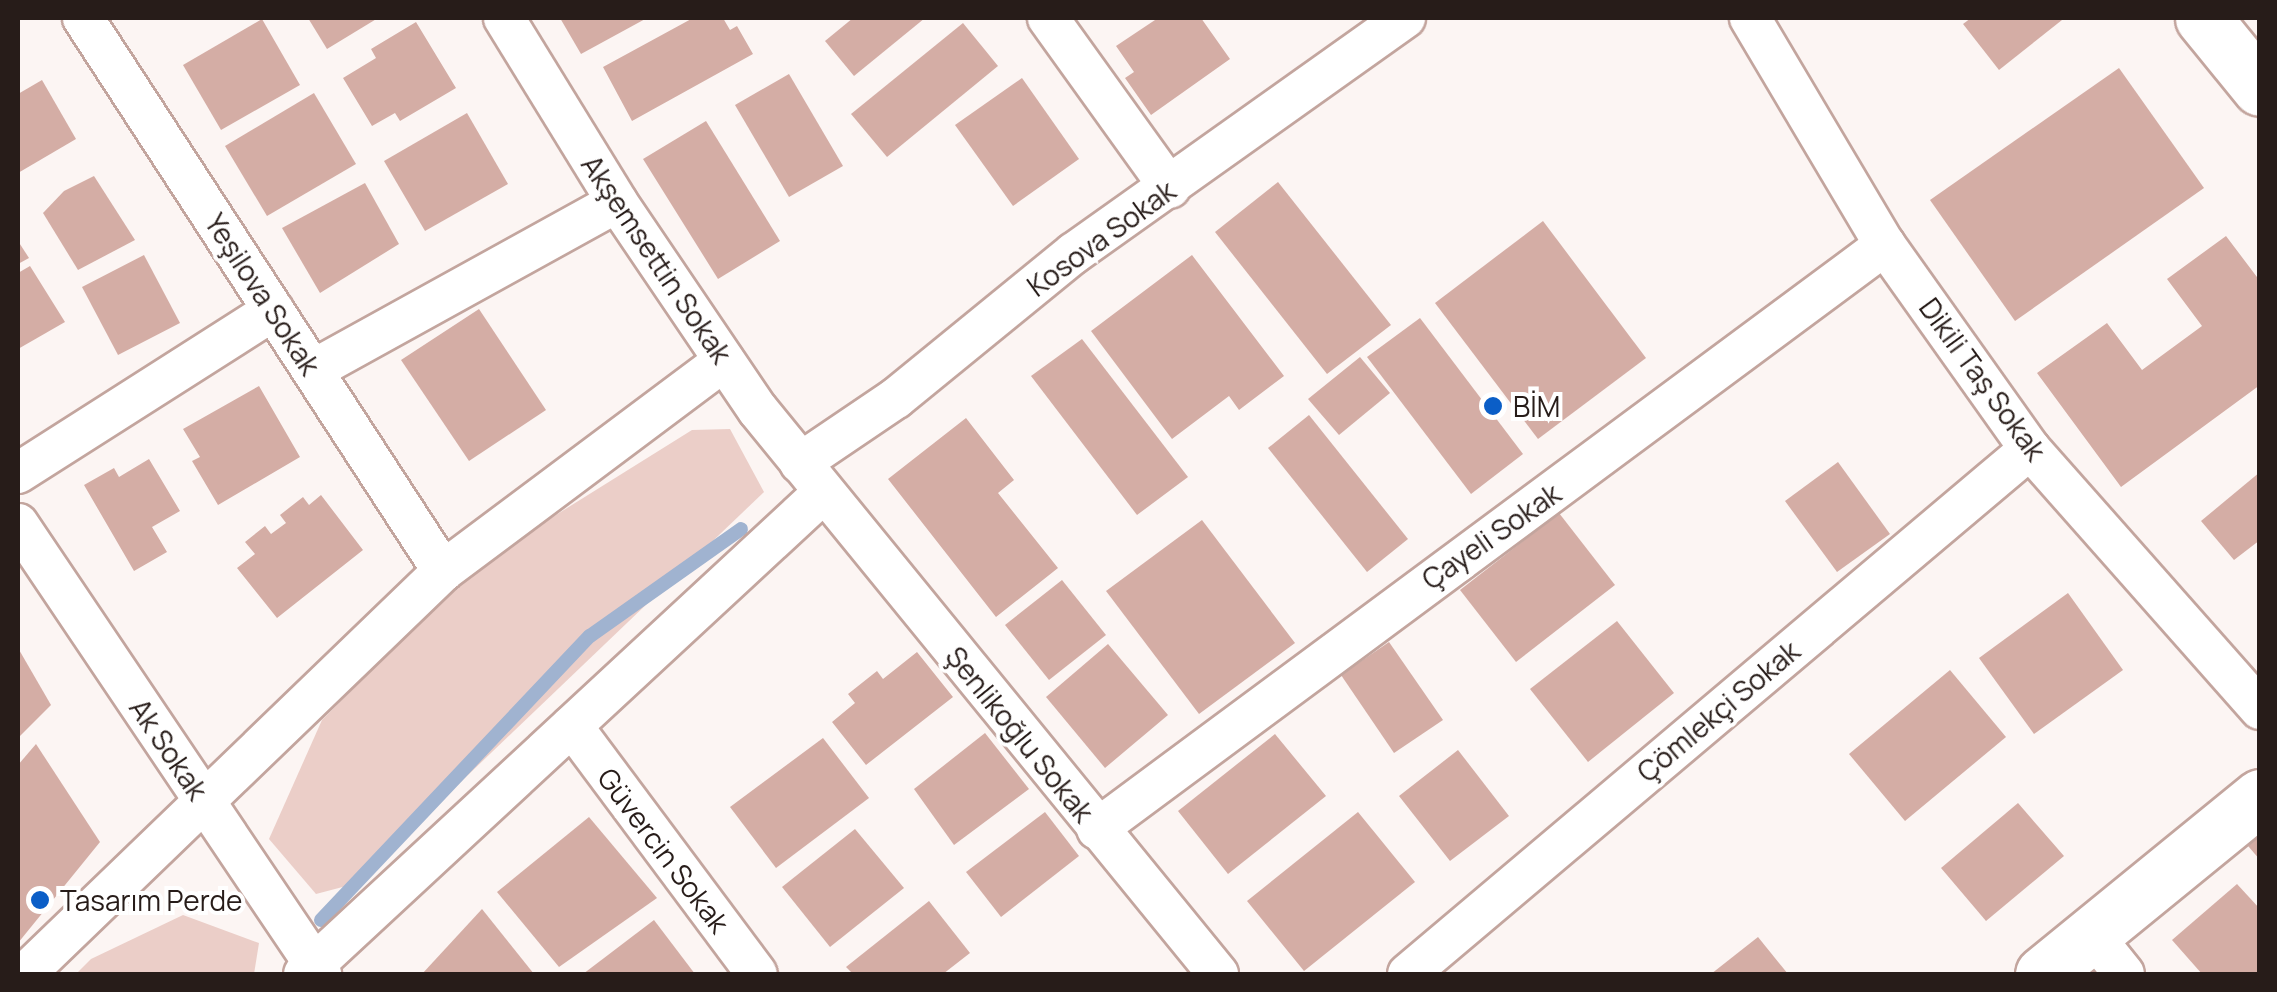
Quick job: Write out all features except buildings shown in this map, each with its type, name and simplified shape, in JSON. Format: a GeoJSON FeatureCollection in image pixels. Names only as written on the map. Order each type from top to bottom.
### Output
{"type":"FeatureCollection","features":[{"type":"Feature","properties":{"kind":"street","name":"Yeşilova Sokak"},"geometry":{"type":"LineString","coordinates":[[83,18],[443,571]]}},
{"type":"Feature","properties":{"kind":"street","name":"Akşemsettin Sokak"},"geometry":{"type":"LineString","coordinates":[[504,18],[616,202],[724,361],[812,478]]}},
{"type":"Feature","properties":{"kind":"street"},"geometry":{"type":"LineString","coordinates":[[1048,18],[1170,188]]}},
{"type":"Feature","properties":{"kind":"street","name":"Kosova Sokak"},"geometry":{"type":"LineString","coordinates":[[313,971],[572,726],[812,478],[896,398],[1074,253],[1404,18]]}},
{"type":"Feature","properties":{"kind":"street","name":"Dikili Taş Sokak"},"geometry":{"type":"LineString","coordinates":[[1750,18],[1886,245],[2030,449],[2260,709]]}},
{"type":"Feature","properties":{"kind":"street"},"geometry":{"type":"LineString","coordinates":[[2203,18],[2260,88]]}},
{"type":"Feature","properties":{"kind":"street"},"geometry":{"type":"LineString","coordinates":[[313,370],[616,202]]}},
{"type":"Feature","properties":{"kind":"street","name":"Çayeli Sokak"},"geometry":{"type":"LineString","coordinates":[[1097,828],[1886,245]]}},
{"type":"Feature","properties":{"kind":"street"},"geometry":{"type":"LineString","coordinates":[[18,474],[274,310]]}},
{"type":"Feature","properties":{"kind":"street"},"geometry":{"type":"LineString","coordinates":[[24,974],[202,798],[443,571],[724,361]]}},
{"type":"Feature","properties":{"kind":"street","name":"Çömlekçi Sokak"},"geometry":{"type":"LineString","coordinates":[[1408,974],[2030,449]]}},
{"type":"Feature","properties":{"kind":"street","name":"Şenlikoğlu Sokak"},"geometry":{"type":"LineString","coordinates":[[812,478],[1218,974]]}},
{"type":"Feature","properties":{"kind":"street","name":"Ak Sokak"},"geometry":{"type":"LineString","coordinates":[[18,524],[313,971]]}},
{"type":"Feature","properties":{"kind":"street","name":"Güvercin Sokak"},"geometry":{"type":"LineString","coordinates":[[572,726],[756,974]]}},
{"type":"Feature","properties":{"kind":"street"},"geometry":{"type":"LineString","coordinates":[[2044,974],[2108,954],[2260,796]]}},
{"type":"Feature","properties":{"kind":"shaded area"},"geometry":{"type":"Polygon","coordinates":[[[730,429],[764,492],[354,884],[316,894],[269,839],[322,720],[479,563],[692,430],[730,429]]]}},
{"type":"Feature","properties":{"kind":"shaded area"},"geometry":{"type":"Polygon","coordinates":[[[183,915],[259,943],[254,974],[76,974],[91,959],[183,915]]]}},
{"type":"Feature","properties":{"kind":"waterway"},"geometry":{"type":"LineString","coordinates":[[321,920],[590,636],[741,529]]}},
{"type":"Feature","properties":{"kind":"place","name":"BİM"},"geometry":{"type":"Point","coordinates":[1493,406]}},
{"type":"Feature","properties":{"kind":"place","name":"Tasarım Perde"},"geometry":{"type":"Point","coordinates":[40,900]}}]}
